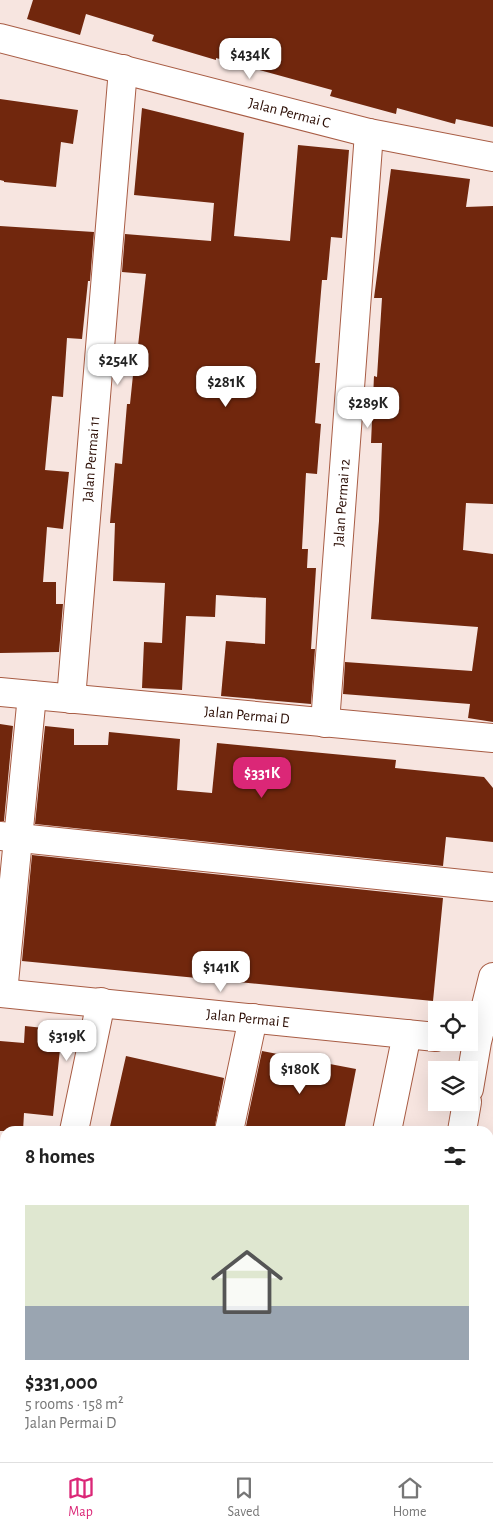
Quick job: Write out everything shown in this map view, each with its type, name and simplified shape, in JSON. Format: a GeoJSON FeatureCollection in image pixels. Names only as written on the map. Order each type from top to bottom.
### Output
{"type":"FeatureCollection","features":[{"type":"Feature","properties":{"kind":"street","name":"Jalan Permai C"},"geometry":{"type":"LineString","coordinates":[[0,38],[369,133],[493,157]]}},
{"type":"Feature","properties":{"kind":"street","name":"Jalan Permai 11"},"geometry":{"type":"LineString","coordinates":[[71,699],[123,69]]}},
{"type":"Feature","properties":{"kind":"street","name":"Jalan Permai 12"},"geometry":{"type":"LineString","coordinates":[[325,723],[369,133]]}},
{"type":"Feature","properties":{"kind":"street","name":"Jalan Permai D"},"geometry":{"type":"LineString","coordinates":[[0,692],[493,738]]}},
{"type":"Feature","properties":{"kind":"street"},"geometry":{"type":"LineString","coordinates":[[1,993],[9,837],[32,695]]}},
{"type":"Feature","properties":{"kind":"street"},"geometry":{"type":"LineString","coordinates":[[9,837],[493,887]]}},
{"type":"Feature","properties":{"kind":"street"},"geometry":{"type":"LineString","coordinates":[[478,1025],[493,977]]}},
{"type":"Feature","properties":{"kind":"street","name":"Jalan Permai E"},"geometry":{"type":"LineString","coordinates":[[1,993],[428,1036]]}},
{"type":"Feature","properties":{"kind":"street"},"geometry":{"type":"LineString","coordinates":[[75,1126],[101,1002]]}},
{"type":"Feature","properties":{"kind":"street"},"geometry":{"type":"LineString","coordinates":[[230,1126],[253,1018]]}},
{"type":"Feature","properties":{"kind":"street"},"geometry":{"type":"LineString","coordinates":[[388,1126],[407,1034]]}},
{"type":"Feature","properties":{"kind":"street"},"geometry":{"type":"LineString","coordinates":[[463,1126],[465,1111]]}},
{"type":"Feature","properties":{"kind":"building"},"geometry":{"type":"Polygon","coordinates":[[[33,0],[493,0],[493,127],[456,119],[455,124],[397,108],[396,114],[330,96],[332,90],[216,58],[216,60],[152,41],[154,35],[86,14],[80,35],[27,19],[33,0]]]}},
{"type":"Feature","properties":{"kind":"building"},"geometry":{"type":"Polygon","coordinates":[[[0,99],[78,110],[73,144],[61,142],[56,187],[0,180],[0,99]]]}},
{"type":"Feature","properties":{"kind":"building"},"geometry":{"type":"Polygon","coordinates":[[[142,108],[244,133],[234,236],[290,241],[298,145],[349,150],[342,238],[331,237],[327,280],[322,280],[315,363],[320,363],[315,423],[321,424],[317,474],[306,473],[302,549],[308,549],[307,568],[316,568],[311,649],[315,649],[311,704],[221,696],[226,641],[265,644],[266,598],[216,595],[215,617],[186,616],[182,690],[142,688],[144,642],[162,643],[165,583],[113,581],[115,523],[110,523],[115,463],[122,464],[127,404],[130,404],[146,274],[122,272],[125,234],[211,241],[214,203],[134,195],[142,108]]]}},
{"type":"Feature","properties":{"kind":"building"},"geometry":{"type":"Polygon","coordinates":[[[391,169],[470,179],[466,207],[493,206],[493,504],[466,503],[463,550],[493,554],[493,722],[468,718],[470,704],[343,694],[345,662],[472,671],[478,627],[371,619],[379,521],[382,443],[371,443],[374,376],[377,377],[382,298],[374,298],[391,169]]]}},
{"type":"Feature","properties":{"kind":"building"},"geometry":{"type":"Polygon","coordinates":[[[0,226],[94,232],[82,339],[67,338],[63,397],[52,396],[45,470],[69,472],[63,529],[47,527],[43,582],[56,582],[56,604],[63,604],[59,652],[0,653],[0,226]]]}},
{"type":"Feature","properties":{"kind":"building"},"geometry":{"type":"Polygon","coordinates":[[[0,724],[13,726],[4,821],[0,821],[0,724]]]}},
{"type":"Feature","properties":{"kind":"building"},"geometry":{"type":"Polygon","coordinates":[[[45,726],[74,729],[74,745],[108,745],[109,732],[180,739],[177,790],[212,793],[217,743],[396,760],[395,768],[484,777],[493,788],[493,842],[446,837],[443,866],[35,824],[45,726]]]}},
{"type":"Feature","properties":{"kind":"building"},"geometry":{"type":"Polygon","coordinates":[[[32,855],[443,898],[433,1001],[22,961],[32,855]]]}},
{"type":"Feature","properties":{"kind":"building"},"geometry":{"type":"Polygon","coordinates":[[[25,1026],[62,1030],[53,1116],[24,1113],[23,1126],[0,1126],[0,1041],[24,1043],[25,1026]]]}},
{"type":"Feature","properties":{"kind":"building"},"geometry":{"type":"Polygon","coordinates":[[[262,1051],[356,1069],[345,1126],[246,1126],[262,1051]]]}},
{"type":"Feature","properties":{"kind":"building"},"geometry":{"type":"Polygon","coordinates":[[[126,1056],[224,1078],[215,1126],[110,1126],[126,1056]]]}}]}
